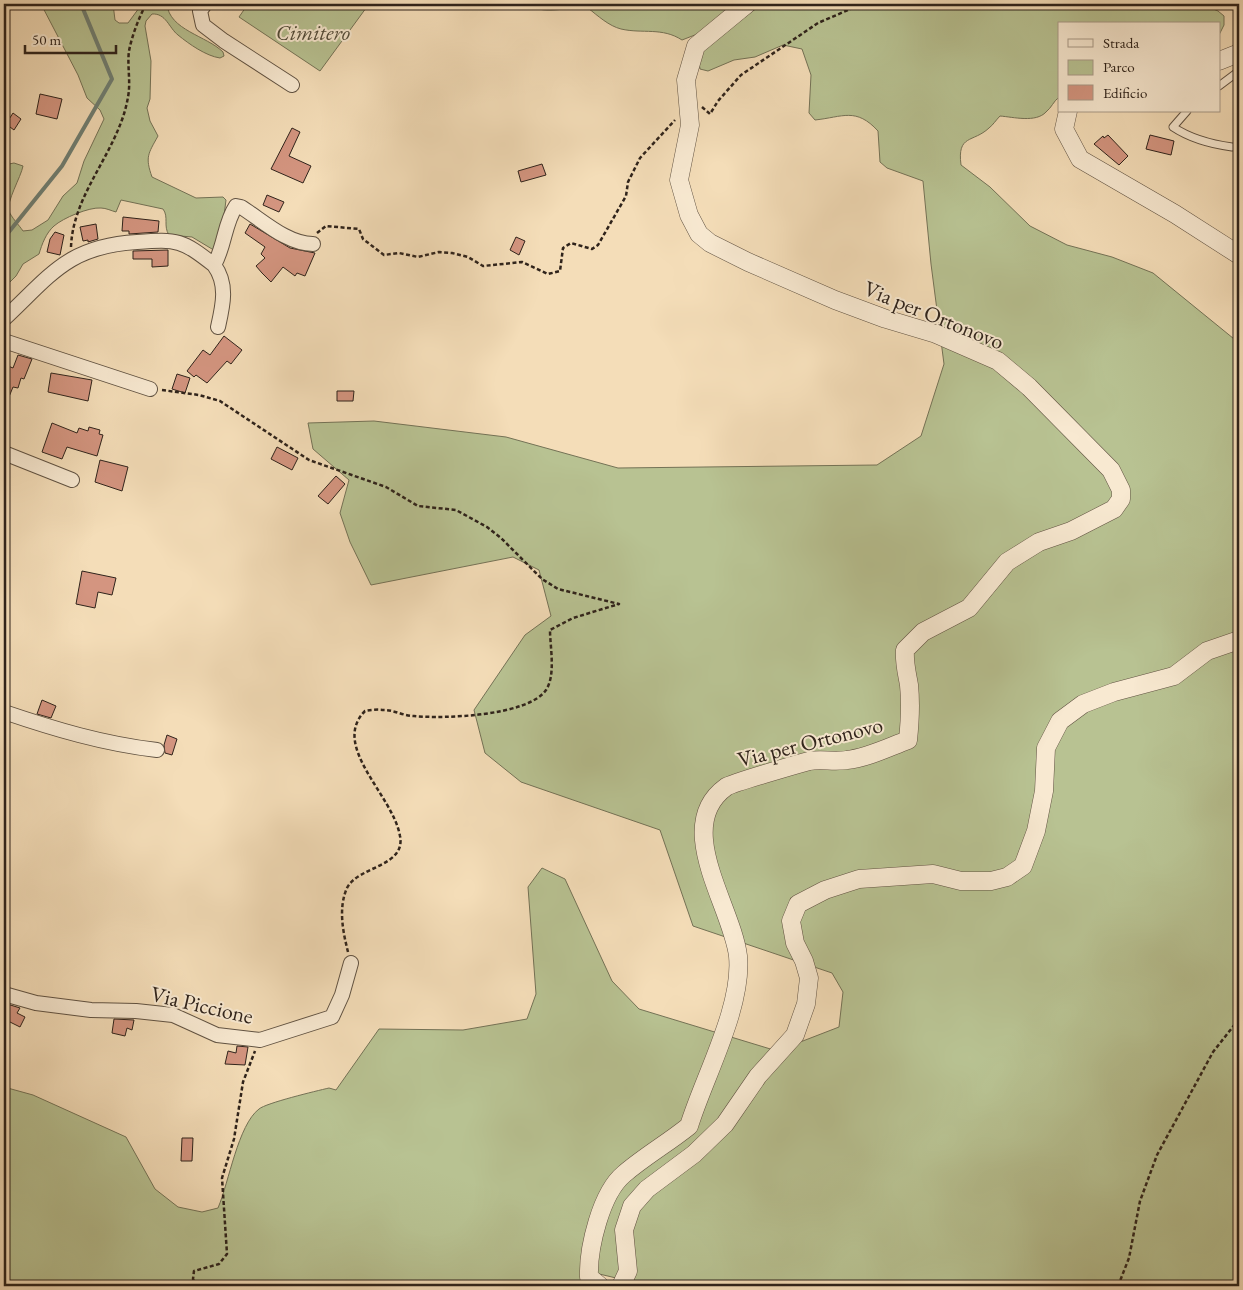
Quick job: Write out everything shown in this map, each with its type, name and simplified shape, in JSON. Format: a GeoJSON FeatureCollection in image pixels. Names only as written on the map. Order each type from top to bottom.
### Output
{"type":"FeatureCollection","features":[{"type":"Feature","properties":{"kind":"street"},"geometry":{"type":"LineString","coordinates":[[205,4],[200,10],[203,25],[224,41],[292,85]]}},
{"type":"Feature","properties":{"kind":"street","name":"Via per Ortonovo"},"geometry":{"type":"LineString","coordinates":[[600,1286],[590,1277],[589,1260],[598,1216],[622,1175],[660,1145],[689,1126],[696,1104],[718,1053],[737,984],[738,956],[702,843],[704,819],[713,799],[728,786],[810,761],[848,760],[908,740],[911,714],[909,683],[904,664],[905,650],[923,632],[969,608],[1007,562],[1039,542],[1071,531],[1114,509],[1121,499],[1121,490],[1111,470],[1029,387],[998,361],[936,334],[886,319],[836,300],[748,262],[710,243],[700,234],[689,215],[679,180],[690,125],[686,80],[696,46],[747,4]]}},
{"type":"Feature","properties":{"kind":"street"},"geometry":{"type":"LineString","coordinates":[[1220,61],[1239,53]]}},
{"type":"Feature","properties":{"kind":"street"},"geometry":{"type":"LineString","coordinates":[[1068,112],[1064,129],[1080,159],[1175,214],[1239,255]]}},
{"type":"Feature","properties":{"kind":"street"},"geometry":{"type":"LineString","coordinates":[[214,265],[222,252],[230,215],[236,206],[241,207],[284,235],[305,244],[313,244]]}},
{"type":"Feature","properties":{"kind":"street"},"geometry":{"type":"LineString","coordinates":[[4,319],[50,274],[82,252],[101,246],[162,240],[187,244],[214,265],[220,273],[224,299],[218,327]]}},
{"type":"Feature","properties":{"kind":"street"},"geometry":{"type":"LineString","coordinates":[[4,342],[150,389]]}},
{"type":"Feature","properties":{"kind":"street"},"geometry":{"type":"LineString","coordinates":[[4,453],[72,480]]}},
{"type":"Feature","properties":{"kind":"street"},"geometry":{"type":"LineString","coordinates":[[621,1286],[628,1271],[624,1230],[632,1206],[647,1189],[694,1154],[725,1124],[758,1076],[795,1035],[806,1004],[809,978],[804,961],[795,943],[791,921],[798,904],[825,890],[860,879],[933,874],[961,881],[991,881],[1007,877],[1023,866],[1036,832],[1044,791],[1046,748],[1060,720],[1083,704],[1114,692],[1174,676],[1207,651],[1239,640]]}},
{"type":"Feature","properties":{"kind":"street"},"geometry":{"type":"LineString","coordinates":[[4,712],[54,729],[157,750]]}},
{"type":"Feature","properties":{"kind":"street","name":"Via Piccione"},"geometry":{"type":"LineString","coordinates":[[4,994],[36,1003],[91,1010],[136,1011],[173,1015],[217,1035],[260,1040],[332,1016],[342,995],[351,963]]}},
{"type":"Feature","properties":{"kind":"lane"},"geometry":{"type":"LineString","coordinates":[[1220,85],[1239,71]]}},
{"type":"Feature","properties":{"kind":"lane"},"geometry":{"type":"LineString","coordinates":[[1186,112],[1172,126],[1185,135],[1213,145],[1232,147]]}},
{"type":"Feature","properties":{"kind":"path"},"geometry":{"type":"LineString","coordinates":[[71,259],[72,230],[79,207],[112,143],[128,98],[129,51],[146,4]]}},
{"type":"Feature","properties":{"kind":"path"},"geometry":{"type":"LineString","coordinates":[[698,103],[710,114],[718,101],[742,75],[818,23],[862,4]]}},
{"type":"Feature","properties":{"kind":"path"},"geometry":{"type":"LineString","coordinates":[[313,244],[318,232],[326,226],[341,226],[359,229],[363,239],[384,255],[399,254],[418,257],[439,252],[452,253],[468,257],[483,266],[522,262],[548,274],[560,271],[563,248],[571,242],[592,249],[598,245],[626,196],[628,182],[640,158],[675,122],[677,115]]}},
{"type":"Feature","properties":{"kind":"path"},"geometry":{"type":"LineString","coordinates":[[150,389],[199,395],[220,401],[309,460],[386,487],[418,506],[456,510],[487,527],[502,538],[542,579],[558,589],[619,604],[573,618],[550,630],[551,677],[546,690],[534,700],[519,706],[469,715],[440,717],[413,716],[385,710],[365,711],[356,720],[352,739],[358,757],[390,806],[400,837],[399,850],[386,863],[352,880],[347,888],[342,906],[344,932],[351,963]]}},
{"type":"Feature","properties":{"kind":"path"},"geometry":{"type":"LineString","coordinates":[[1118,1286],[1129,1258],[1140,1201],[1157,1156],[1213,1052],[1239,1019]]}},
{"type":"Feature","properties":{"kind":"path"},"geometry":{"type":"LineString","coordinates":[[197,1286],[193,1279],[194,1271],[219,1264],[227,1254],[222,1178],[234,1139],[243,1082],[260,1040]]}},
{"type":"Feature","properties":{"kind":"green space"},"geometry":{"type":"Polygon","coordinates":[[[41,4],[113,4],[115,20],[119,23],[128,23],[142,4],[167,4],[169,13],[181,26],[223,52],[224,56],[220,58],[198,49],[178,35],[164,18],[157,14],[152,14],[146,21],[145,26],[151,61],[150,99],[147,108],[150,121],[158,136],[148,160],[152,177],[196,198],[223,197],[226,200],[220,247],[217,252],[192,237],[169,235],[166,228],[166,215],[163,209],[121,200],[116,212],[103,208],[90,209],[58,223],[47,235],[39,254],[23,264],[16,276],[4,288],[4,165],[14,163],[23,166],[10,202],[9,211],[23,231],[32,230],[48,220],[63,196],[77,183],[84,161],[104,119],[100,110],[87,98],[78,75],[41,4]]]}},
{"type":"Feature","properties":{"kind":"green space","name":"Cimitero"},"geometry":{"type":"Polygon","coordinates":[[[248,4],[369,4],[320,71],[239,17],[248,4]]]}},
{"type":"Feature","properties":{"kind":"green space"},"geometry":{"type":"Polygon","coordinates":[[[527,4],[737,4],[700,33],[682,40],[667,34],[617,28],[588,8],[548,10],[533,8],[527,4]]]}},
{"type":"Feature","properties":{"kind":"green space"},"geometry":{"type":"Polygon","coordinates":[[[762,4],[1202,4],[1218,11],[1224,16],[1224,25],[1220,33],[1220,22],[1058,22],[1058,98],[1046,112],[1036,117],[1000,116],[983,133],[968,140],[961,148],[960,155],[961,165],[990,187],[1030,226],[1067,245],[1112,257],[1153,273],[1239,343],[1239,1286],[634,1286],[633,1282],[595,1273],[568,1286],[4,1286],[4,1087],[33,1095],[126,1137],[155,1189],[178,1207],[202,1212],[218,1208],[240,1140],[245,1128],[259,1109],[263,1106],[329,1088],[336,1090],[379,1029],[463,1030],[527,1019],[536,994],[528,887],[542,868],[565,879],[612,981],[639,1009],[777,1051],[839,1027],[843,992],[832,973],[693,926],[660,830],[521,782],[485,753],[474,710],[525,635],[551,616],[539,570],[513,557],[371,585],[350,542],[340,513],[349,480],[313,449],[308,423],[374,421],[506,437],[618,468],[877,465],[921,436],[944,364],[931,264],[923,181],[887,168],[880,162],[878,131],[863,119],[849,115],[815,120],[809,113],[811,75],[802,49],[783,45],[755,57],[734,60],[708,71],[700,69],[698,56],[710,44],[762,4]]]}},
{"type":"Feature","properties":{"kind":"building"},"geometry":{"type":"Polygon","coordinates":[[[40,94],[62,99],[57,119],[36,114],[40,94]]]}},
{"type":"Feature","properties":{"kind":"building"},"geometry":{"type":"Polygon","coordinates":[[[13,113],[21,119],[14,130],[6,124],[13,113]]]}},
{"type":"Feature","properties":{"kind":"building"},"geometry":{"type":"Polygon","coordinates":[[[292,128],[300,132],[289,156],[311,166],[303,183],[271,169],[292,128]]]}},
{"type":"Feature","properties":{"kind":"building"},"geometry":{"type":"Polygon","coordinates":[[[1108,135],[1128,156],[1119,165],[1094,144],[1103,136],[1104,138],[1108,135]]]}},
{"type":"Feature","properties":{"kind":"building"},"geometry":{"type":"Polygon","coordinates":[[[1150,135],[1174,141],[1171,155],[1146,149],[1150,135]]]}},
{"type":"Feature","properties":{"kind":"building"},"geometry":{"type":"Polygon","coordinates":[[[542,164],[546,175],[521,182],[518,171],[542,164]]]}},
{"type":"Feature","properties":{"kind":"building"},"geometry":{"type":"Polygon","coordinates":[[[267,195],[284,202],[279,212],[263,205],[267,195]]]}},
{"type":"Feature","properties":{"kind":"building"},"geometry":{"type":"Polygon","coordinates":[[[123,217],[159,221],[158,232],[129,234],[129,231],[122,231],[123,217]]]}},
{"type":"Feature","properties":{"kind":"building"},"geometry":{"type":"Polygon","coordinates":[[[96,224],[98,239],[88,242],[88,240],[83,241],[80,227],[96,224]]]}},
{"type":"Feature","properties":{"kind":"building"},"geometry":{"type":"Polygon","coordinates":[[[250,224],[290,248],[315,253],[305,276],[297,273],[295,276],[283,267],[271,282],[256,266],[265,258],[261,254],[265,247],[245,233],[250,224]]]}},
{"type":"Feature","properties":{"kind":"building"},"geometry":{"type":"Polygon","coordinates":[[[55,232],[64,235],[60,255],[47,252],[50,239],[55,232]]]}},
{"type":"Feature","properties":{"kind":"building"},"geometry":{"type":"Polygon","coordinates":[[[516,237],[525,241],[519,255],[510,250],[516,237]]]}},
{"type":"Feature","properties":{"kind":"building"},"geometry":{"type":"Polygon","coordinates":[[[168,250],[168,266],[152,267],[152,259],[133,259],[133,251],[168,250]]]}},
{"type":"Feature","properties":{"kind":"building"},"geometry":{"type":"Polygon","coordinates":[[[224,336],[242,350],[231,364],[227,361],[207,383],[196,375],[194,377],[187,371],[203,350],[210,355],[224,336]]]}},
{"type":"Feature","properties":{"kind":"building"},"geometry":{"type":"Polygon","coordinates":[[[18,355],[32,359],[24,379],[21,378],[18,388],[13,387],[4,409],[4,378],[8,366],[13,368],[18,355]]]}},
{"type":"Feature","properties":{"kind":"building"},"geometry":{"type":"Polygon","coordinates":[[[51,373],[92,380],[88,401],[48,392],[51,373]]]}},
{"type":"Feature","properties":{"kind":"building"},"geometry":{"type":"Polygon","coordinates":[[[177,374],[190,378],[185,393],[172,389],[177,374]]]}},
{"type":"Feature","properties":{"kind":"building"},"geometry":{"type":"Polygon","coordinates":[[[337,391],[354,391],[353,401],[337,401],[337,391]]]}},
{"type":"Feature","properties":{"kind":"building"},"geometry":{"type":"Polygon","coordinates":[[[52,423],[77,433],[79,428],[88,431],[89,427],[100,430],[99,434],[103,435],[97,456],[67,447],[62,459],[42,452],[52,423]]]}},
{"type":"Feature","properties":{"kind":"building"},"geometry":{"type":"Polygon","coordinates":[[[277,447],[298,458],[292,470],[271,459],[277,447]]]}},
{"type":"Feature","properties":{"kind":"building"},"geometry":{"type":"Polygon","coordinates":[[[100,460],[128,467],[122,491],[95,482],[100,460]]]}},
{"type":"Feature","properties":{"kind":"building"},"geometry":{"type":"Polygon","coordinates":[[[336,476],[345,484],[328,504],[318,496],[336,476]]]}},
{"type":"Feature","properties":{"kind":"building"},"geometry":{"type":"Polygon","coordinates":[[[82,571],[116,578],[112,595],[98,592],[95,608],[76,604],[82,571]]]}},
{"type":"Feature","properties":{"kind":"building"},"geometry":{"type":"Polygon","coordinates":[[[42,700],[56,706],[51,718],[37,714],[42,700]]]}},
{"type":"Feature","properties":{"kind":"building"},"geometry":{"type":"Polygon","coordinates":[[[167,735],[177,739],[172,755],[165,753],[164,745],[167,735]]]}},
{"type":"Feature","properties":{"kind":"building"},"geometry":{"type":"Polygon","coordinates":[[[4,1003],[20,1008],[17,1013],[25,1017],[20,1027],[4,1019],[4,1003]]]}},
{"type":"Feature","properties":{"kind":"building"},"geometry":{"type":"Polygon","coordinates":[[[114,1019],[134,1020],[132,1030],[127,1028],[125,1036],[112,1033],[114,1019]]]}},
{"type":"Feature","properties":{"kind":"building"},"geometry":{"type":"Polygon","coordinates":[[[237,1046],[248,1047],[245,1065],[225,1064],[228,1051],[236,1053],[237,1046]]]}},
{"type":"Feature","properties":{"kind":"building"},"geometry":{"type":"Polygon","coordinates":[[[182,1138],[193,1138],[192,1161],[181,1161],[182,1138]]]}},
{"type":"Feature","properties":{"kind":"waterway"},"geometry":{"type":"LineString","coordinates":[[4,238],[62,166],[112,79],[81,4]]}}]}
